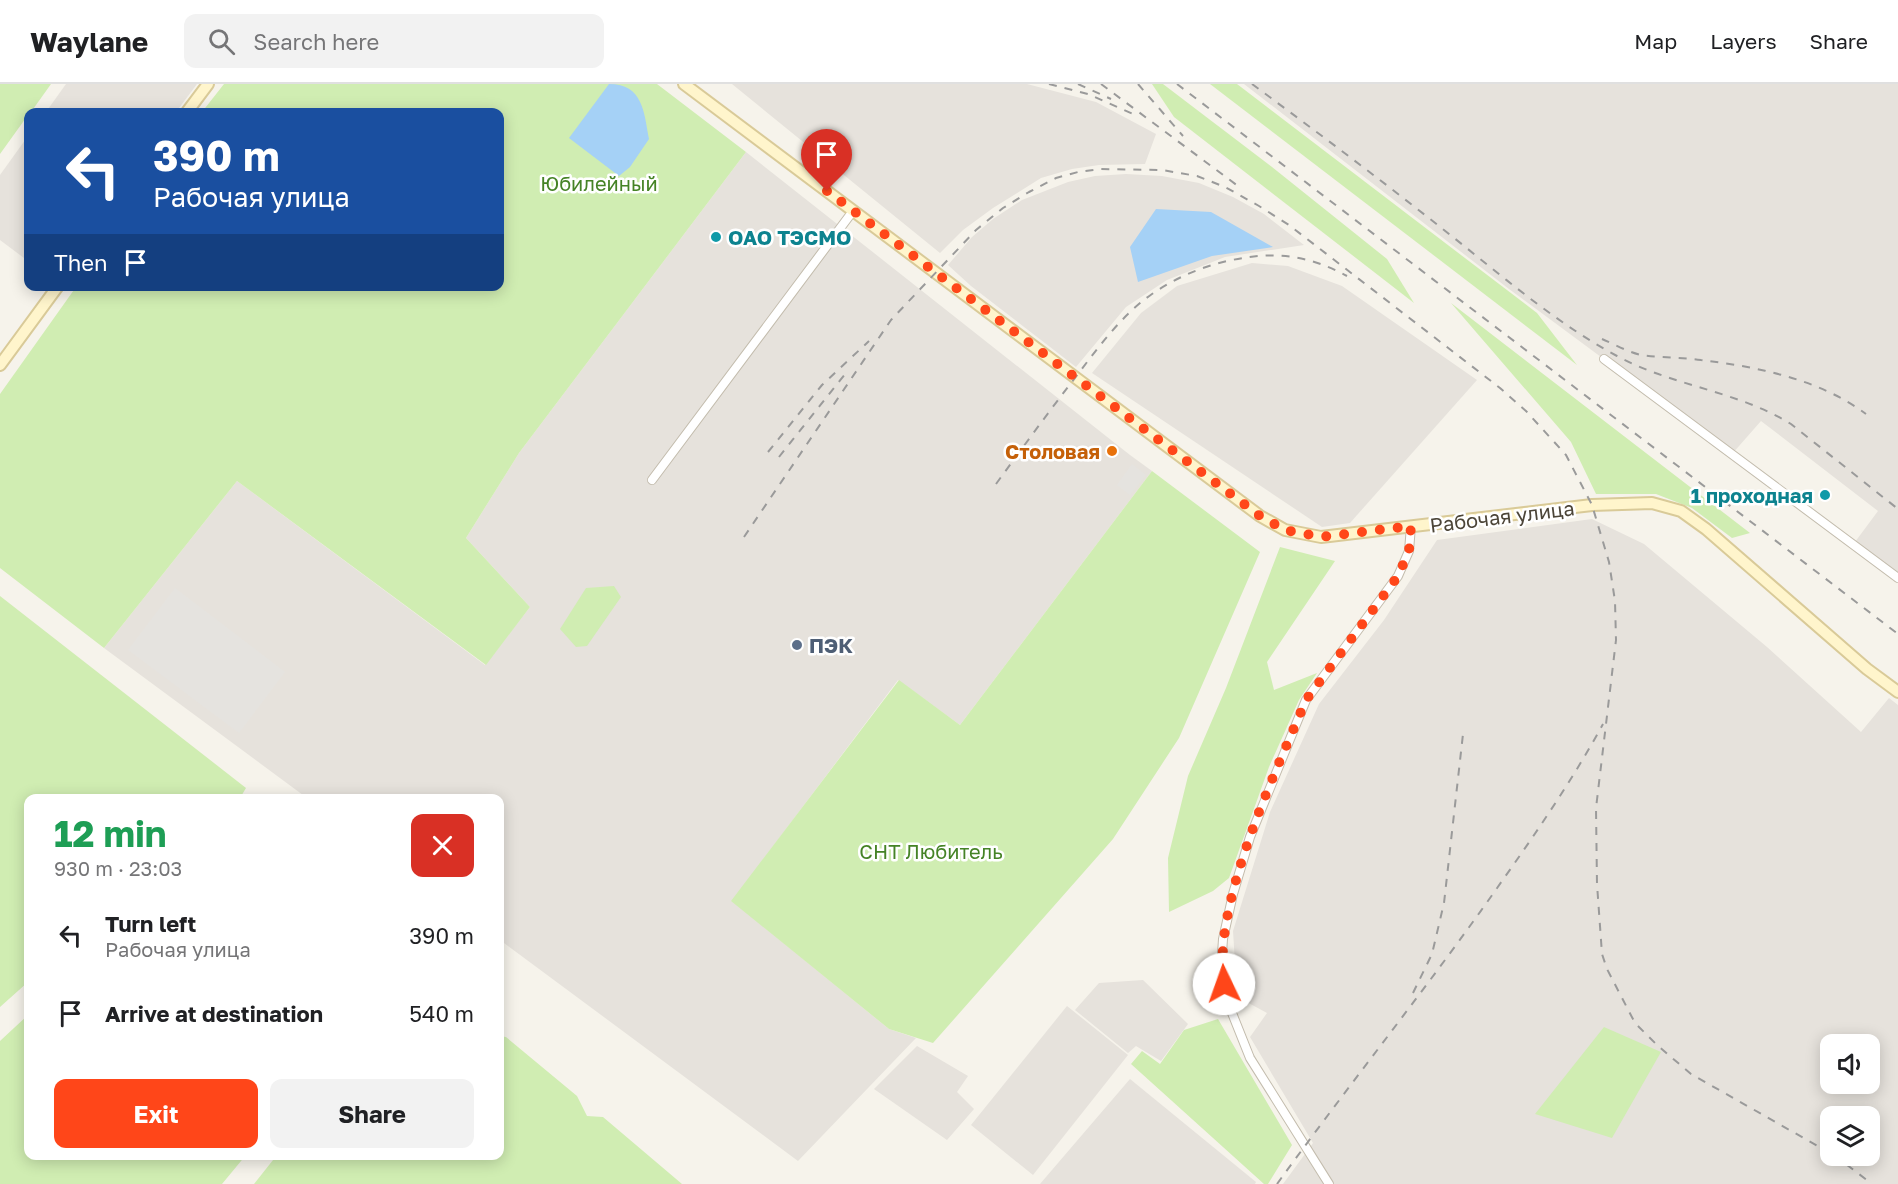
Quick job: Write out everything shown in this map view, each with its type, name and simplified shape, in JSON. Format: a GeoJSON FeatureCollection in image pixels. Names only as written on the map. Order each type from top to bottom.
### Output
{"type":"FeatureCollection","features":[{"type":"Feature","properties":{"kind":"street"},"geometry":{"type":"LineString","coordinates":[[190,108],[208,84]]}},
{"type":"Feature","properties":{"kind":"street","name":"Рабочая улица"},"geometry":{"type":"LineString","coordinates":[[684,84],[1260,516],[1285,530],[1321,537],[1592,505],[1652,503],[1666,506],[1681,511],[1706,529],[1866,669],[1898,692]]}},
{"type":"Feature","properties":{"kind":"street"},"geometry":{"type":"LineString","coordinates":[[652,480],[853,211]]}},
{"type":"Feature","properties":{"kind":"street"},"geometry":{"type":"LineString","coordinates":[[0,365],[54,291]]}},
{"type":"Feature","properties":{"kind":"street"},"geometry":{"type":"LineString","coordinates":[[1604,359],[1898,578]]}},
{"type":"Feature","properties":{"kind":"street"},"geometry":{"type":"LineString","coordinates":[[1329,1184],[1250,1058],[1242,1040],[1224,984],[1221,968],[1223,939],[1233,894],[1250,837],[1306,700],[1398,576],[1409,551],[1411,526]]}},
{"type":"Feature","properties":{"kind":"shaded area"},"geometry":{"type":"Polygon","coordinates":[[[66,84],[197,84],[179,108],[49,108],[66,84]]]}},
{"type":"Feature","properties":{"kind":"shaded area"},"geometry":{"type":"Polygon","coordinates":[[[732,84],[1027,84],[1096,102],[1156,134],[1145,164],[1099,165],[1072,169],[1041,178],[963,230],[940,253],[732,84]]]}},
{"type":"Feature","properties":{"kind":"shaded area"},"geometry":{"type":"Polygon","coordinates":[[[1244,84],[1898,84],[1898,579],[1852,546],[1878,511],[1761,421],[1732,454],[1509,289],[1244,84]]]}},
{"type":"Feature","properties":{"kind":"shaded area"},"geometry":{"type":"Polygon","coordinates":[[[24,142],[24,258],[0,240],[0,175],[24,142]]]}},
{"type":"Feature","properties":{"kind":"shaded area"},"geometry":{"type":"Polygon","coordinates":[[[746,152],[1152,471],[960,725],[898,680],[732,901],[889,1029],[916,1038],[798,1161],[504,943],[504,794],[302,794],[104,648],[237,481],[485,665],[530,607],[466,538],[519,453],[746,152]]]}},
{"type":"Feature","properties":{"kind":"shaded area"},"geometry":{"type":"Polygon","coordinates":[[[1126,174],[1162,176],[1199,183],[1233,197],[1264,214],[1304,245],[1225,257],[1167,280],[1126,307],[1076,367],[971,286],[948,265],[972,237],[993,219],[1022,200],[1068,182],[1095,176],[1126,174]]]}},
{"type":"Feature","properties":{"kind":"shaded area"},"geometry":{"type":"Polygon","coordinates":[[[1252,263],[1288,266],[1342,286],[1477,380],[1350,523],[1322,527],[1092,373],[1141,313],[1177,286],[1252,263]]]}},
{"type":"Feature","properties":{"kind":"shaded area"},"geometry":{"type":"Polygon","coordinates":[[[1132,464],[1146,475],[1130,495],[1117,485],[1132,464]]]}},
{"type":"Feature","properties":{"kind":"shaded area"},"geometry":{"type":"Polygon","coordinates":[[[1592,519],[1644,544],[1767,647],[1861,732],[1889,698],[1898,705],[1898,1184],[1283,1184],[1313,1143],[1250,1037],[1267,1013],[1243,1000],[1235,962],[1233,931],[1270,812],[1319,704],[1384,620],[1437,540],[1592,519]]]}},
{"type":"Feature","properties":{"kind":"shaded area"},"geometry":{"type":"Polygon","coordinates":[[[175,588],[285,672],[239,733],[128,650],[175,588]]]}},
{"type":"Feature","properties":{"kind":"shaded area"},"geometry":{"type":"Polygon","coordinates":[[[1143,980],[1188,1024],[1161,1061],[1136,1046],[1128,1053],[1075,1010],[1099,983],[1143,980]]]}},
{"type":"Feature","properties":{"kind":"shaded area"},"geometry":{"type":"Polygon","coordinates":[[[1067,1006],[1128,1055],[1033,1175],[971,1125],[1067,1006]]]}},
{"type":"Feature","properties":{"kind":"shaded area"},"geometry":{"type":"Polygon","coordinates":[[[917,1046],[968,1076],[957,1092],[974,1109],[947,1140],[874,1089],[917,1046]]]}},
{"type":"Feature","properties":{"kind":"shaded area"},"geometry":{"type":"Polygon","coordinates":[[[1130,1079],[1256,1182],[1255,1184],[1040,1184],[1130,1079]]]}},
{"type":"Feature","properties":{"kind":"green space"},"geometry":{"type":"Polygon","coordinates":[[[0,84],[51,84],[34,108],[24,108],[24,121],[0,154],[0,84]]]}},
{"type":"Feature","properties":{"kind":"green space","name":"Юбилейный"},"geometry":{"type":"Polygon","coordinates":[[[224,84],[657,84],[746,152],[519,453],[466,538],[530,607],[486,665],[237,481],[104,648],[0,568],[0,394],[73,291],[504,291],[504,108],[205,108],[224,84]]]}},
{"type":"Feature","properties":{"kind":"green space"},"geometry":{"type":"Polygon","coordinates":[[[1152,84],[1163,84],[1387,259],[1414,303],[1174,117],[1152,84]]]}},
{"type":"Feature","properties":{"kind":"green space"},"geometry":{"type":"Polygon","coordinates":[[[1210,84],[1237,84],[1537,313],[1577,365],[1210,84]]]}},
{"type":"Feature","properties":{"kind":"green space"},"geometry":{"type":"Polygon","coordinates":[[[1451,303],[1750,533],[1732,538],[1692,508],[1656,494],[1596,494],[1571,442],[1451,303]]]}},
{"type":"Feature","properties":{"kind":"green space","name":"СНТ Любитель"},"geometry":{"type":"Polygon","coordinates":[[[1152,471],[1260,552],[1179,738],[1113,839],[933,1043],[889,1029],[731,901],[899,680],[960,725],[1152,471]]]}},
{"type":"Feature","properties":{"kind":"green space"},"geometry":{"type":"Polygon","coordinates":[[[1280,547],[1335,561],[1267,662],[1274,690],[1317,673],[1299,700],[1269,767],[1229,878],[1213,891],[1169,912],[1168,858],[1188,776],[1226,688],[1280,547]]]}},
{"type":"Feature","properties":{"kind":"green space"},"geometry":{"type":"Polygon","coordinates":[[[614,586],[621,597],[587,646],[576,647],[560,629],[586,588],[614,586]]]}},
{"type":"Feature","properties":{"kind":"green space"},"geometry":{"type":"Polygon","coordinates":[[[0,596],[246,788],[242,794],[24,794],[24,986],[0,1007],[0,596]]]}},
{"type":"Feature","properties":{"kind":"green space"},"geometry":{"type":"Polygon","coordinates":[[[24,1019],[24,1160],[242,1160],[222,1184],[0,1184],[0,1041],[24,1019]]]}},
{"type":"Feature","properties":{"kind":"green space"},"geometry":{"type":"Polygon","coordinates":[[[1218,1019],[1292,1145],[1268,1184],[1264,1184],[1131,1064],[1142,1051],[1160,1064],[1184,1030],[1218,1019]]]}},
{"type":"Feature","properties":{"kind":"green space"},"geometry":{"type":"Polygon","coordinates":[[[1604,1027],[1661,1052],[1612,1138],[1535,1114],[1604,1027]]]}},
{"type":"Feature","properties":{"kind":"green space"},"geometry":{"type":"Polygon","coordinates":[[[504,1037],[577,1096],[587,1116],[603,1117],[682,1184],[254,1184],[273,1160],[504,1160],[504,1037]]]}},
{"type":"Feature","properties":{"kind":"water"},"geometry":{"type":"Polygon","coordinates":[[[609,84],[620,85],[635,94],[643,110],[649,139],[630,167],[619,176],[569,138],[609,84]]]}},
{"type":"Feature","properties":{"kind":"water"},"geometry":{"type":"Polygon","coordinates":[[[1156,209],[1211,212],[1273,247],[1212,256],[1138,282],[1130,247],[1156,209]]]}},
{"type":"Feature","properties":{"kind":"railway"},"geometry":{"type":"LineString","coordinates":[[1049,84],[1088,94],[1133,114]]}},
{"type":"Feature","properties":{"kind":"railway"},"geometry":{"type":"LineString","coordinates":[[1078,84],[1111,99]]}},
{"type":"Feature","properties":{"kind":"railway"},"geometry":{"type":"LineString","coordinates":[[1101,84],[1242,189]]}},
{"type":"Feature","properties":{"kind":"railway"},"geometry":{"type":"LineString","coordinates":[[1138,84],[1183,136]]}},
{"type":"Feature","properties":{"kind":"railway"},"geometry":{"type":"LineString","coordinates":[[1177,84],[1898,634]]}},
{"type":"Feature","properties":{"kind":"railway"},"geometry":{"type":"LineString","coordinates":[[1252,84],[1373,174],[1528,297],[1571,328],[1638,366],[1749,404],[1791,424],[1898,509]]}},
{"type":"Feature","properties":{"kind":"railway"},"geometry":{"type":"LineString","coordinates":[[744,537],[891,320],[976,230],[1003,208],[1056,178],[1101,169],[1162,170],[1197,176],[1225,187],[1259,206],[1289,225],[1500,388],[1526,411],[1566,455],[1592,505],[1609,562],[1615,601],[1616,640],[1596,808],[1597,884],[1602,954],[1607,969],[1635,1023],[1691,1074],[1820,1147]]}},
{"type":"Feature","properties":{"kind":"railway"},"geometry":{"type":"LineString","coordinates":[[996,484],[1103,341],[1131,311],[1161,288],[1211,265],[1263,256],[1305,259],[1347,276]]}},
{"type":"Feature","properties":{"kind":"railway"},"geometry":{"type":"LineString","coordinates":[[1602,339],[1641,355],[1723,363],[1787,376],[1828,392],[1866,414]]}},
{"type":"Feature","properties":{"kind":"railway"},"geometry":{"type":"LineString","coordinates":[[768,452],[822,385],[869,341]]}},
{"type":"Feature","properties":{"kind":"railway"},"geometry":{"type":"LineString","coordinates":[[779,457],[846,373]]}},
{"type":"Feature","properties":{"kind":"railway"},"geometry":{"type":"LineString","coordinates":[[1277,1184],[1502,881],[1555,804],[1603,724]]}},
{"type":"Feature","properties":{"kind":"railway"},"geometry":{"type":"LineString","coordinates":[[1413,993],[1432,954],[1444,903],[1463,734]]}},
{"type":"Feature","properties":{"kind":"railway"},"geometry":{"type":"LineString","coordinates":[[1848,1166],[1872,1184]]}},
{"type":"Feature","properties":{"kind":"place","name":"ОАО ТЭСМО"},"geometry":{"type":"Point","coordinates":[716,237]}},
{"type":"Feature","properties":{"kind":"place","name":"Столовая"},"geometry":{"type":"Point","coordinates":[1112,451]}},
{"type":"Feature","properties":{"kind":"place","name":"1 проходная"},"geometry":{"type":"Point","coordinates":[1825,495]}},
{"type":"Feature","properties":{"kind":"place","name":"ПЭК"},"geometry":{"type":"Point","coordinates":[797,645]}},
{"type":"Feature","properties":{"kind":"route"},"geometry":{"type":"LineString","coordinates":[[827,191],[1260,516],[1285,530],[1321,537],[1411,526],[1409,551],[1398,576],[1306,700],[1297,720],[1250,837],[1233,894],[1223,939],[1221,968],[1224,984]]}}]}
